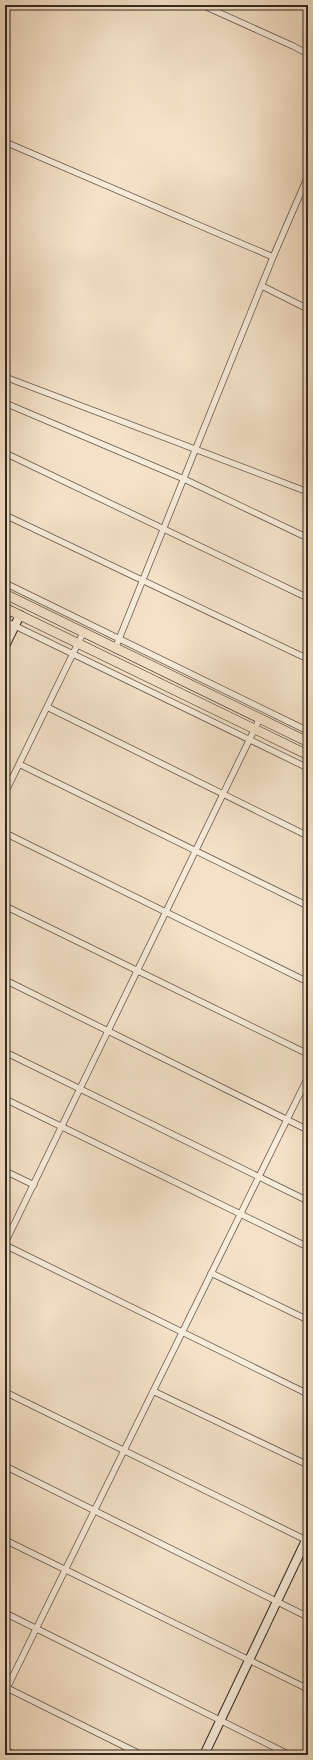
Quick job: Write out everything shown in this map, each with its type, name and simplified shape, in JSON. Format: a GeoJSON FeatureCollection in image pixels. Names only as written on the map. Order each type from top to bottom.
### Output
{"type":"FeatureCollection","features":[{"type":"Feature","properties":{"kind":"main road"},"geometry":{"type":"LineString","coordinates":[[5,594],[83,633],[117,644],[308,742]]}},
{"type":"Feature","properties":{"kind":"main road"},"geometry":{"type":"LineString","coordinates":[[6,614],[20,615],[308,755]]}},
{"type":"Feature","properties":{"kind":"main road"},"geometry":{"type":"LineString","coordinates":[[5,646],[20,615]]}},
{"type":"Feature","properties":{"kind":"main road"},"geometry":{"type":"LineString","coordinates":[[204,1755],[307,1539]]}},
{"type":"Feature","properties":{"kind":"street"},"geometry":{"type":"LineString","coordinates":[[202,5],[308,54]]}},
{"type":"Feature","properties":{"kind":"street"},"geometry":{"type":"LineString","coordinates":[[5,142],[273,257]]}},
{"type":"Feature","properties":{"kind":"street"},"geometry":{"type":"LineString","coordinates":[[117,644],[273,257],[308,176]]}},
{"type":"Feature","properties":{"kind":"street"},"geometry":{"type":"LineString","coordinates":[[262,286],[308,309]]}},
{"type":"Feature","properties":{"kind":"street"},"geometry":{"type":"LineString","coordinates":[[5,377],[308,492]]}},
{"type":"Feature","properties":{"kind":"street"},"geometry":{"type":"LineString","coordinates":[[5,403],[184,479],[308,538]]}},
{"type":"Feature","properties":{"kind":"street"},"geometry":{"type":"LineString","coordinates":[[5,453],[308,598]]}},
{"type":"Feature","properties":{"kind":"street"},"geometry":{"type":"LineString","coordinates":[[5,515],[308,659]]}},
{"type":"Feature","properties":{"kind":"street"},"geometry":{"type":"LineString","coordinates":[[5,583],[117,644],[308,731]]}},
{"type":"Feature","properties":{"kind":"street"},"geometry":{"type":"LineString","coordinates":[[6,614],[15,626],[308,768]]}},
{"type":"Feature","properties":{"kind":"street"},"geometry":{"type":"LineString","coordinates":[[5,793],[83,633]]}},
{"type":"Feature","properties":{"kind":"street"},"geometry":{"type":"LineString","coordinates":[[47,707],[308,836]]}},
{"type":"Feature","properties":{"kind":"street"},"geometry":{"type":"LineString","coordinates":[[260,718],[5,1244],[308,1394]]}},
{"type":"Feature","properties":{"kind":"street"},"geometry":{"type":"LineString","coordinates":[[19,764],[308,906]]}},
{"type":"Feature","properties":{"kind":"street"},"geometry":{"type":"LineString","coordinates":[[5,833],[308,982]]}},
{"type":"Feature","properties":{"kind":"street"},"geometry":{"type":"LineString","coordinates":[[5,906],[308,1054]]}},
{"type":"Feature","properties":{"kind":"street"},"geometry":{"type":"LineString","coordinates":[[5,980],[308,1130]]}},
{"type":"Feature","properties":{"kind":"street"},"geometry":{"type":"LineString","coordinates":[[5,1052],[308,1201]]}},
{"type":"Feature","properties":{"kind":"street"},"geometry":{"type":"LineString","coordinates":[[142,1755],[6,1689],[308,1077]]}},
{"type":"Feature","properties":{"kind":"street"},"geometry":{"type":"LineString","coordinates":[[5,1099],[308,1247]]}},
{"type":"Feature","properties":{"kind":"street"},"geometry":{"type":"LineString","coordinates":[[5,1171],[34,1185]]}},
{"type":"Feature","properties":{"kind":"street"},"geometry":{"type":"LineString","coordinates":[[211,1273],[308,1320]]}},
{"type":"Feature","properties":{"kind":"street"},"geometry":{"type":"LineString","coordinates":[[153,1391],[308,1465]]}},
{"type":"Feature","properties":{"kind":"street"},"geometry":{"type":"LineString","coordinates":[[5,1392],[307,1539]]}},
{"type":"Feature","properties":{"kind":"street"},"geometry":{"type":"LineString","coordinates":[[5,1466],[308,1617]]}},
{"type":"Feature","properties":{"kind":"street"},"geometry":{"type":"LineString","coordinates":[[5,1540],[308,1689]]}},
{"type":"Feature","properties":{"kind":"street"},"geometry":{"type":"LineString","coordinates":[[5,1613],[290,1755]]}},
{"type":"Feature","properties":{"kind":"street"},"geometry":{"type":"LineString","coordinates":[[5,1750],[16,1755]]}}]}
